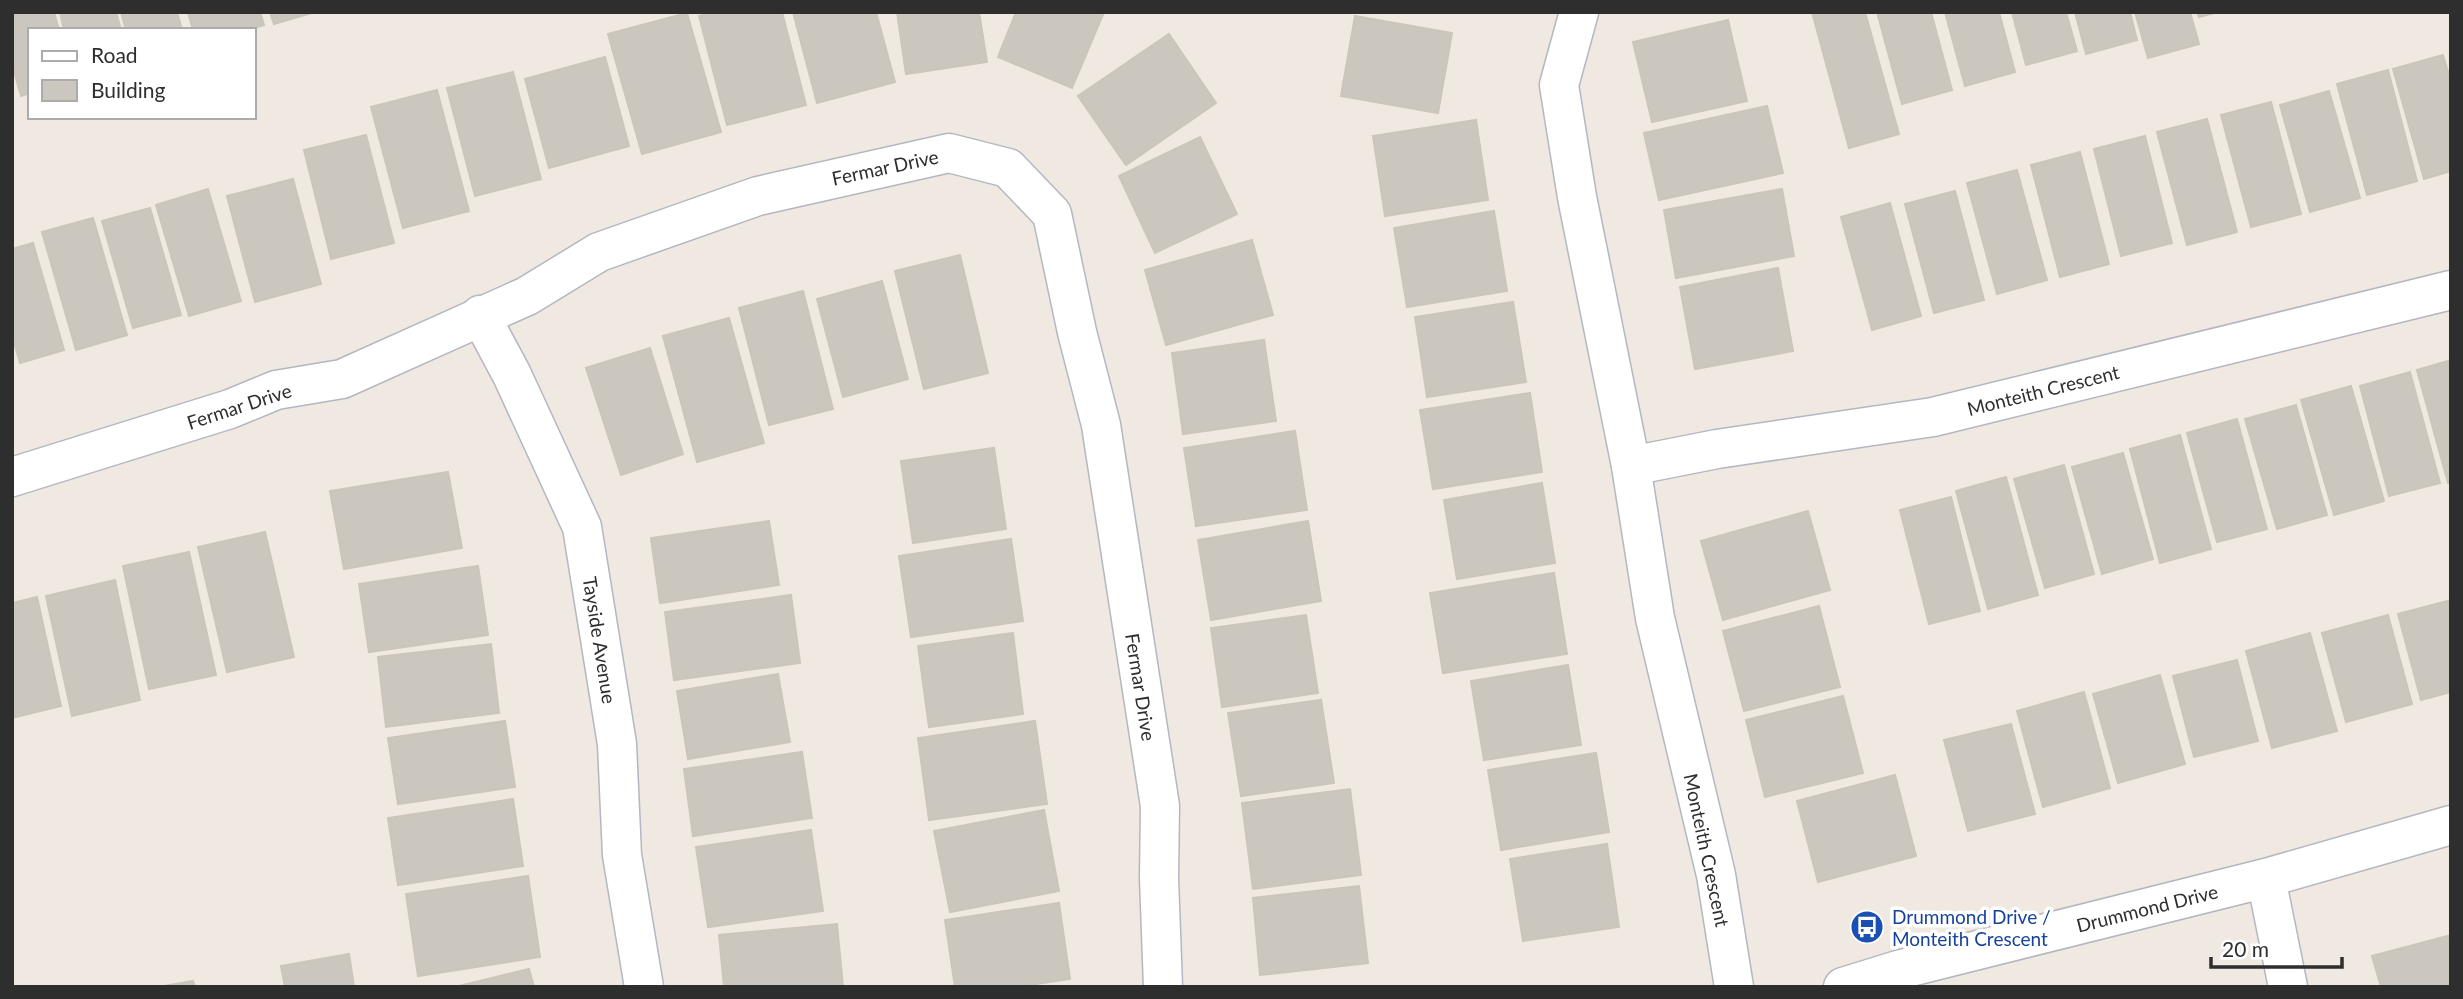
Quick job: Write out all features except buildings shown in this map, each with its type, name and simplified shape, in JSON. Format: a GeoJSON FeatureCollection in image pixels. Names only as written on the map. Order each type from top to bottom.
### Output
{"type":"FeatureCollection","features":[{"type":"Feature","properties":{"kind":"street","name":"Monteith Crescent"},"geometry":{"type":"LineString","coordinates":[[1579,12],[1559,85],[1577,197],[1630,466],[1655,618],[1716,875],[1734,987]]}},
{"type":"Feature","properties":{"kind":"street","name":"Fermar Drive"},"geometry":{"type":"LineString","coordinates":[[12,477],[230,409],[276,390],[342,379],[527,296],[600,252],[758,196],[949,153],[1008,168],[1052,214],[1077,332],[1101,425],[1160,806],[1159,878],[1163,987]]}},
{"type":"Feature","properties":{"kind":"street","name":"Monteith Crescent"},"geometry":{"type":"LineString","coordinates":[[1630,466],[1717,449],[1933,416],[2451,289]]}},
{"type":"Feature","properties":{"kind":"street","name":"Tayside Avenue"},"geometry":{"type":"LineString","coordinates":[[481,315],[512,375],[582,527],[617,744],[622,855],[644,987]]}},
{"type":"Feature","properties":{"kind":"street","name":"Drummond Drive"},"geometry":{"type":"LineString","coordinates":[[1843,987],[1898,970],[2266,878],[2451,825]]}},
{"type":"Feature","properties":{"kind":"street"},"geometry":{"type":"LineString","coordinates":[[2266,878],[2288,987]]}},
{"type":"Feature","properties":{"kind":"place","name":"Drummond Drive / Monteith Crescent"},"geometry":{"type":"Point","coordinates":[1867,927]}}]}
